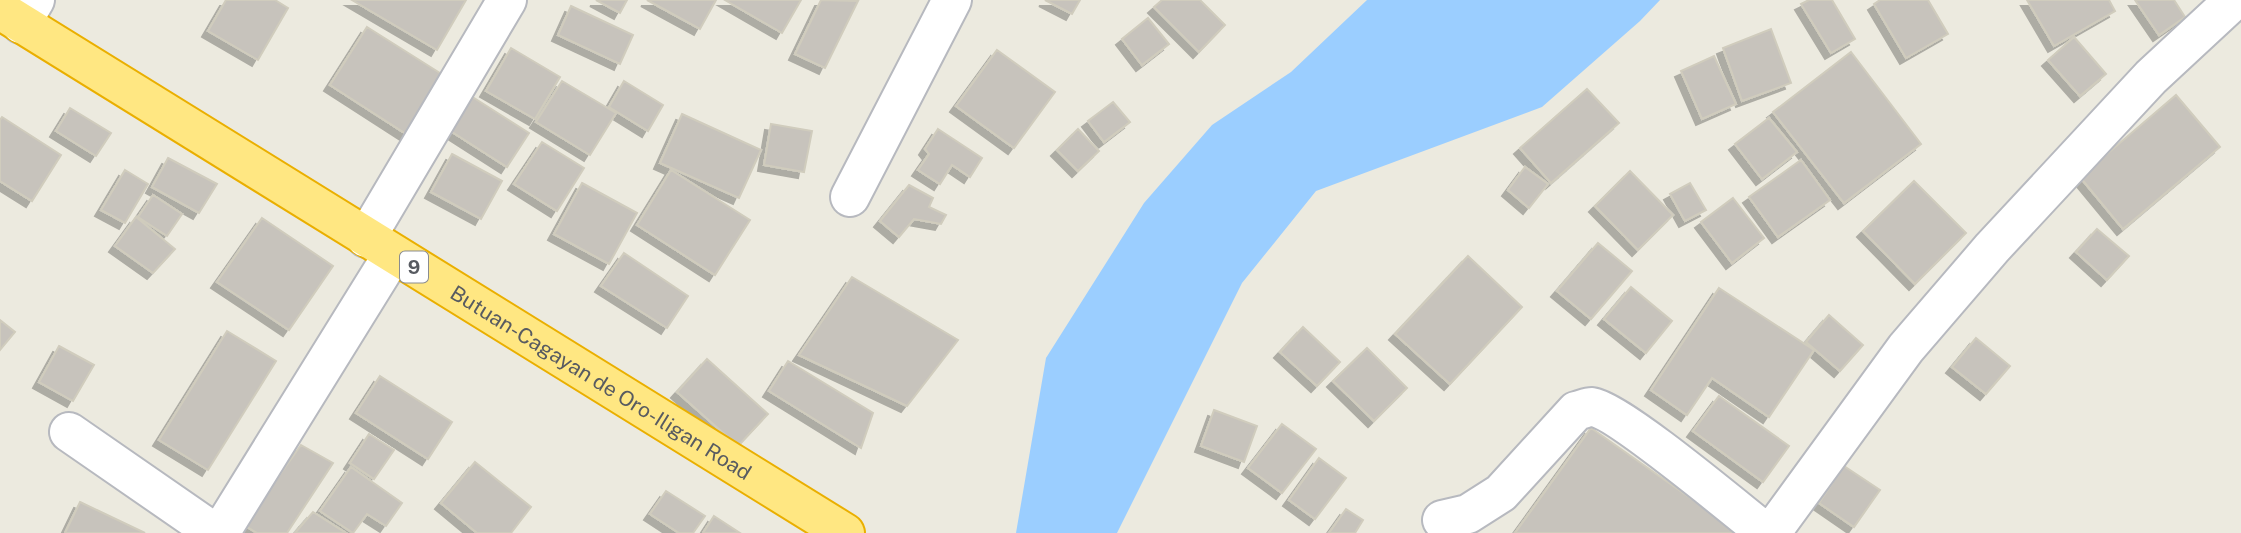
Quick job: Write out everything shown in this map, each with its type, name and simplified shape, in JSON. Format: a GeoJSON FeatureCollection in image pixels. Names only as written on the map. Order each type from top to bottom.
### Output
{"type":"FeatureCollection","features":[{"type":"Feature","properties":{"kind":"highway","name":"Butuan-Cagayan de Oro-Iligan Road"},"geometry":{"type":"LineString","coordinates":[[19,11],[379,246],[837,528]]}},
{"type":"Feature","properties":{"kind":"street"},"geometry":{"type":"LineString","coordinates":[[69,432],[217,533],[379,246],[507,0]]}},
{"type":"Feature","properties":{"kind":"street"},"geometry":{"type":"LineString","coordinates":[[850,197],[952,0]]}},
{"type":"Feature","properties":{"kind":"street"},"geometry":{"type":"LineString","coordinates":[[1442,520],[1468,514],[1501,494],[1576,411],[1590,407],[1604,411],[1640,436],[1768,533],[1906,348],[1992,248],[2151,77],[2234,0]]}},
{"type":"Feature","properties":{"kind":"water"},"geometry":{"type":"Polygon","coordinates":[[[1367,0],[1660,0],[1640,21],[1542,107],[1316,191],[1242,283],[1117,533],[1016,533],[1046,358],[1144,203],[1212,125],[1291,72],[1367,0]]]}},
{"type":"Feature","properties":{"kind":"building"},"geometry":{"type":"Polygon","coordinates":[[[226,0],[275,0],[288,8],[258,60],[208,31],[226,0]]]}},
{"type":"Feature","properties":{"kind":"building"},"geometry":{"type":"Polygon","coordinates":[[[352,0],[466,0],[437,50],[352,0]]]}},
{"type":"Feature","properties":{"kind":"building"},"geometry":{"type":"Polygon","coordinates":[[[596,0],[627,0],[620,13],[596,0]]]}},
{"type":"Feature","properties":{"kind":"building"},"geometry":{"type":"Polygon","coordinates":[[[647,0],[716,0],[700,29],[647,0]]]}},
{"type":"Feature","properties":{"kind":"building"},"geometry":{"type":"Polygon","coordinates":[[[725,0],[801,0],[782,33],[725,0]]]}},
{"type":"Feature","properties":{"kind":"building"},"geometry":{"type":"Polygon","coordinates":[[[821,0],[858,1],[825,68],[795,54],[821,0]]]}},
{"type":"Feature","properties":{"kind":"building"},"geometry":{"type":"Polygon","coordinates":[[[1045,0],[1080,0],[1072,14],[1045,0]]]}},
{"type":"Feature","properties":{"kind":"building"},"geometry":{"type":"Polygon","coordinates":[[[1162,0],[1200,0],[1225,25],[1199,52],[1154,7],[1162,0]]]}},
{"type":"Feature","properties":{"kind":"building"},"geometry":{"type":"Polygon","coordinates":[[[1809,0],[1832,0],[1855,39],[1831,53],[1801,4],[1809,0]]]}},
{"type":"Feature","properties":{"kind":"building"},"geometry":{"type":"Polygon","coordinates":[[[1880,0],[1928,0],[1948,34],[1906,58],[1874,4],[1880,0]]]}},
{"type":"Feature","properties":{"kind":"building"},"geometry":{"type":"Polygon","coordinates":[[[2027,0],[2109,0],[2115,11],[2054,46],[2027,0]]]}},
{"type":"Feature","properties":{"kind":"building"},"geometry":{"type":"Polygon","coordinates":[[[2135,0],[2174,0],[2185,17],[2159,35],[2135,0]]]}},
{"type":"Feature","properties":{"kind":"building"},"geometry":{"type":"Polygon","coordinates":[[[571,6],[633,35],[620,64],[558,35],[571,6]]]}},
{"type":"Feature","properties":{"kind":"building"},"geometry":{"type":"Polygon","coordinates":[[[1148,18],[1169,44],[1142,65],[1122,39],[1148,18]]]}},
{"type":"Feature","properties":{"kind":"building"},"geometry":{"type":"Polygon","coordinates":[[[367,27],[451,80],[414,139],[330,85],[367,27]]]}},
{"type":"Feature","properties":{"kind":"building"},"geometry":{"type":"Polygon","coordinates":[[[1771,29],[1791,83],[1742,101],[1723,48],[1771,29]]]}},
{"type":"Feature","properties":{"kind":"building"},"geometry":{"type":"Polygon","coordinates":[[[2074,37],[2106,74],[2080,96],[2048,60],[2074,37]]]}},
{"type":"Feature","properties":{"kind":"building"},"geometry":{"type":"Polygon","coordinates":[[[511,48],[560,77],[535,119],[486,91],[511,48]]]}},
{"type":"Feature","properties":{"kind":"building"},"geometry":{"type":"Polygon","coordinates":[[[997,50],[1055,92],[1014,148],[956,106],[997,50]]]}},
{"type":"Feature","properties":{"kind":"building"},"geometry":{"type":"Polygon","coordinates":[[[1851,52],[1921,144],[1844,203],[1773,112],[1851,52]]]}},
{"type":"Feature","properties":{"kind":"building"},"geometry":{"type":"Polygon","coordinates":[[[1714,56],[1736,104],[1702,119],[1681,71],[1714,56]]]}},
{"type":"Feature","properties":{"kind":"building"},"geometry":{"type":"Polygon","coordinates":[[[562,81],[616,113],[590,155],[536,122],[562,81]]]}},
{"type":"Feature","properties":{"kind":"building"},"geometry":{"type":"Polygon","coordinates":[[[624,81],[663,105],[648,131],[609,107],[624,81]]]}},
{"type":"Feature","properties":{"kind":"building"},"geometry":{"type":"Polygon","coordinates":[[[1587,89],[1619,123],[1551,183],[1520,148],[1587,89]]]}},
{"type":"Feature","properties":{"kind":"building"},"geometry":{"type":"Polygon","coordinates":[[[2176,95],[2220,147],[2123,229],[2080,177],[2176,95]]]}},
{"type":"Feature","properties":{"kind":"building"},"geometry":{"type":"Polygon","coordinates":[[[471,96],[529,133],[507,167],[449,130],[471,96]]]}},
{"type":"Feature","properties":{"kind":"building"},"geometry":{"type":"Polygon","coordinates":[[[1113,102],[1130,122],[1104,142],[1088,121],[1113,102]]]}},
{"type":"Feature","properties":{"kind":"building"},"geometry":{"type":"Polygon","coordinates":[[[70,108],[111,133],[96,156],[56,131],[70,108]]]}},
{"type":"Feature","properties":{"kind":"building"},"geometry":{"type":"Polygon","coordinates":[[[682,114],[761,150],[739,198],[660,163],[682,114]]]}},
{"type":"Feature","properties":{"kind":"building"},"geometry":{"type":"Polygon","coordinates":[[[2,117],[61,155],[32,201],[0,181],[2,117]]]}},
{"type":"Feature","properties":{"kind":"building"},"geometry":{"type":"Polygon","coordinates":[[[1769,118],[1797,152],[1762,179],[1735,144],[1769,118]]]}},
{"type":"Feature","properties":{"kind":"building"},"geometry":{"type":"Polygon","coordinates":[[[771,124],[812,131],[804,172],[764,165],[771,124]]]}},
{"type":"Feature","properties":{"kind":"building"},"geometry":{"type":"Polygon","coordinates":[[[938,129],[982,158],[970,177],[952,165],[940,184],[918,170],[929,154],[925,149],[938,129]]]}},
{"type":"Feature","properties":{"kind":"building"},"geometry":{"type":"Polygon","coordinates":[[[1078,129],[1099,151],[1078,171],[1057,150],[1078,129]]]}},
{"type":"Feature","properties":{"kind":"building"},"geometry":{"type":"Polygon","coordinates":[[[542,142],[584,168],[557,211],[514,184],[542,142]]]}},
{"type":"Feature","properties":{"kind":"building"},"geometry":{"type":"Polygon","coordinates":[[[452,154],[502,181],[481,219],[431,192],[452,154]]]}},
{"type":"Feature","properties":{"kind":"building"},"geometry":{"type":"Polygon","coordinates":[[[168,158],[217,184],[199,213],[152,187],[168,158]]]}},
{"type":"Feature","properties":{"kind":"building"},"geometry":{"type":"Polygon","coordinates":[[[1801,160],[1830,200],[1778,237],[1749,197],[1801,160]]]}},
{"type":"Feature","properties":{"kind":"building"},"geometry":{"type":"Polygon","coordinates":[[[1525,167],[1548,184],[1529,208],[1508,190],[1525,167]]]}},
{"type":"Feature","properties":{"kind":"building"},"geometry":{"type":"Polygon","coordinates":[[[125,170],[148,184],[125,223],[101,210],[125,170]]]}},
{"type":"Feature","properties":{"kind":"building"},"geometry":{"type":"Polygon","coordinates":[[[671,170],[750,220],[715,275],[637,225],[671,170]]]}},
{"type":"Feature","properties":{"kind":"building"},"geometry":{"type":"Polygon","coordinates":[[[1630,171],[1673,215],[1638,250],[1595,206],[1630,171]]]}},
{"type":"Feature","properties":{"kind":"building"},"geometry":{"type":"Polygon","coordinates":[[[1914,181],[1966,233],[1915,284],[1863,231],[1914,181]]]}},
{"type":"Feature","properties":{"kind":"building"},"geometry":{"type":"Polygon","coordinates":[[[582,183],[637,213],[609,264],[554,234],[582,183]]]}},
{"type":"Feature","properties":{"kind":"building"},"geometry":{"type":"Polygon","coordinates":[[[1690,183],[1706,210],[1685,221],[1670,194],[1690,183]]]}},
{"type":"Feature","properties":{"kind":"building"},"geometry":{"type":"Polygon","coordinates":[[[909,185],[933,198],[929,207],[946,215],[941,224],[914,219],[899,237],[880,221],[909,185]]]}},
{"type":"Feature","properties":{"kind":"building"},"geometry":{"type":"Polygon","coordinates":[[[153,195],[182,214],[167,236],[138,217],[153,195]]]}},
{"type":"Feature","properties":{"kind":"building"},"geometry":{"type":"Polygon","coordinates":[[[1733,198],[1764,238],[1732,263],[1701,222],[1733,198]]]}},
{"type":"Feature","properties":{"kind":"building"},"geometry":{"type":"Polygon","coordinates":[[[136,217],[175,249],[153,273],[115,246],[136,217]]]}},
{"type":"Feature","properties":{"kind":"building"},"geometry":{"type":"Polygon","coordinates":[[[262,218],[333,266],[289,330],[217,282],[262,218]]]}},
{"type":"Feature","properties":{"kind":"building"},"geometry":{"type":"Polygon","coordinates":[[[2097,229],[2129,256],[2107,280],[2076,252],[2097,229]]]}},
{"type":"Feature","properties":{"kind":"building"},"geometry":{"type":"Polygon","coordinates":[[[1598,243],[1632,271],[1591,319],[1557,291],[1598,243]]]}},
{"type":"Feature","properties":{"kind":"building"},"geometry":{"type":"Polygon","coordinates":[[[624,253],[688,296],[667,328],[601,286],[624,253]]]}},
{"type":"Feature","properties":{"kind":"building"},"geometry":{"type":"Polygon","coordinates":[[[1468,256],[1522,307],[1450,384],[1395,334],[1468,256]]]}},
{"type":"Feature","properties":{"kind":"building"},"geometry":{"type":"Polygon","coordinates":[[[852,277],[958,340],[907,406],[799,355],[852,277]]]}},
{"type":"Feature","properties":{"kind":"building"},"geometry":{"type":"Polygon","coordinates":[[[1631,287],[1672,321],[1646,353],[1604,319],[1631,287]]]}},
{"type":"Feature","properties":{"kind":"building"},"geometry":{"type":"Polygon","coordinates":[[[1719,288],[1814,350],[1769,417],[1712,378],[1687,415],[1651,390],[1719,288]]]}},
{"type":"Feature","properties":{"kind":"building"},"geometry":{"type":"Polygon","coordinates":[[[1829,315],[1863,345],[1840,371],[1806,342],[1829,315]]]}},
{"type":"Feature","properties":{"kind":"building"},"geometry":{"type":"Polygon","coordinates":[[[0,320],[15,332],[0,350],[0,320]]]}},
{"type":"Feature","properties":{"kind":"building"},"geometry":{"type":"Polygon","coordinates":[[[1303,327],[1340,362],[1317,386],[1280,352],[1303,327]]]}},
{"type":"Feature","properties":{"kind":"building"},"geometry":{"type":"Polygon","coordinates":[[[227,331],[276,361],[208,470],[159,440],[227,331]]]}},
{"type":"Feature","properties":{"kind":"building"},"geometry":{"type":"Polygon","coordinates":[[[1976,338],[2010,366],[1986,394],[1952,367],[1976,338]]]}},
{"type":"Feature","properties":{"kind":"building"},"geometry":{"type":"Polygon","coordinates":[[[59,346],[94,365],[73,401],[39,382],[59,346]]]}},
{"type":"Feature","properties":{"kind":"building"},"geometry":{"type":"Polygon","coordinates":[[[1367,348],[1407,388],[1374,421],[1333,381],[1367,348]]]}},
{"type":"Feature","properties":{"kind":"building"},"geometry":{"type":"Polygon","coordinates":[[[707,359],[768,414],[738,446],[677,392],[707,359]]]}},
{"type":"Feature","properties":{"kind":"building"},"geometry":{"type":"Polygon","coordinates":[[[788,361],[873,413],[861,448],[769,391],[788,361]]]}},
{"type":"Feature","properties":{"kind":"building"},"geometry":{"type":"Polygon","coordinates":[[[380,376],[452,422],[428,459],[356,413],[380,376]]]}},
{"type":"Feature","properties":{"kind":"building"},"geometry":{"type":"Polygon","coordinates":[[[1719,396],[1789,446],[1763,482],[1693,431],[1719,396]]]}},
{"type":"Feature","properties":{"kind":"building"},"geometry":{"type":"Polygon","coordinates":[[[1214,410],[1257,426],[1244,462],[1201,446],[1214,410]]]}},
{"type":"Feature","properties":{"kind":"building"},"geometry":{"type":"Polygon","coordinates":[[[1282,424],[1316,449],[1282,493],[1248,468],[1282,424]]]}},
{"type":"Feature","properties":{"kind":"building"},"geometry":{"type":"Polygon","coordinates":[[[1591,428],[1740,533],[1515,533],[1591,428]]]}},
{"type":"Feature","properties":{"kind":"building"},"geometry":{"type":"Polygon","coordinates":[[[369,434],[394,450],[374,479],[350,463],[369,434]]]}},
{"type":"Feature","properties":{"kind":"building"},"geometry":{"type":"Polygon","coordinates":[[[301,445],[333,463],[287,533],[257,533],[244,525],[301,445]]]}},
{"type":"Feature","properties":{"kind":"building"},"geometry":{"type":"Polygon","coordinates":[[[1319,458],[1346,478],[1315,519],[1289,500],[1319,458]]]}},
{"type":"Feature","properties":{"kind":"building"},"geometry":{"type":"Polygon","coordinates":[[[475,462],[531,507],[511,533],[477,533],[441,503],[475,462]]]}},
{"type":"Feature","properties":{"kind":"building"},"geometry":{"type":"Polygon","coordinates":[[[1844,466],[1880,490],[1854,527],[1819,503],[1844,466]]]}},
{"type":"Feature","properties":{"kind":"building"},"geometry":{"type":"Polygon","coordinates":[[[351,467],[402,503],[386,526],[367,514],[353,533],[320,511],[351,467]]]}},
{"type":"Feature","properties":{"kind":"building"},"geometry":{"type":"Polygon","coordinates":[[[666,491],[705,516],[693,533],[679,533],[650,514],[666,491]]]}},
{"type":"Feature","properties":{"kind":"building"},"geometry":{"type":"Polygon","coordinates":[[[80,502],[145,533],[65,533],[80,502]]]}},
{"type":"Feature","properties":{"kind":"building"},"geometry":{"type":"Polygon","coordinates":[[[1346,509],[1363,520],[1355,533],[1329,533],[1346,509]]]}},
{"type":"Feature","properties":{"kind":"building"},"geometry":{"type":"Polygon","coordinates":[[[313,512],[346,533],[295,533],[313,512]]]}},
{"type":"Feature","properties":{"kind":"building"},"geometry":{"type":"Polygon","coordinates":[[[714,516],[740,533],[703,533],[714,516]]]}}]}
